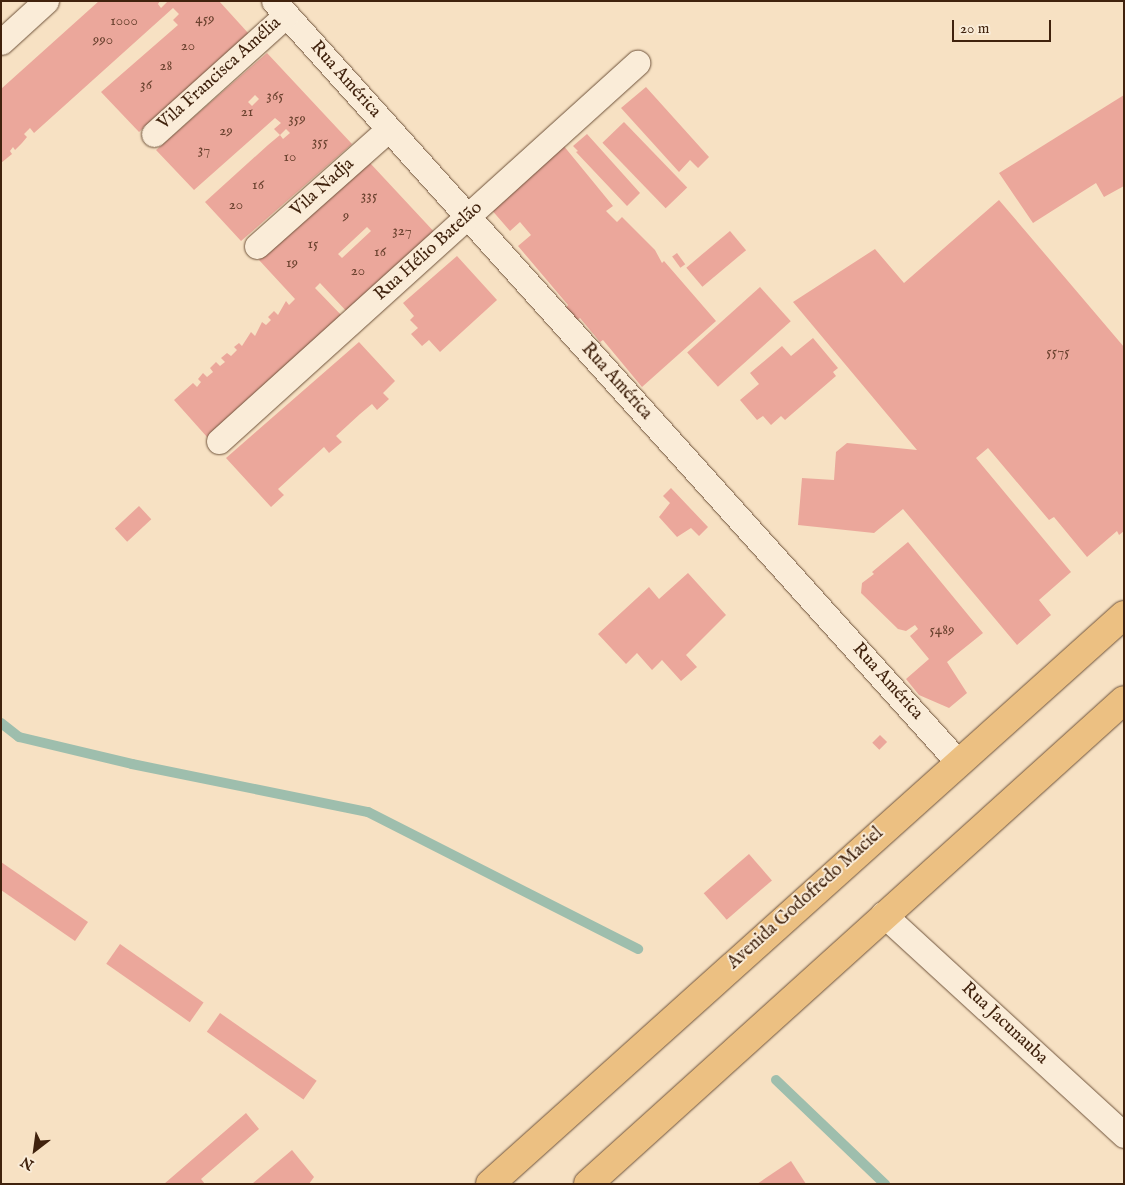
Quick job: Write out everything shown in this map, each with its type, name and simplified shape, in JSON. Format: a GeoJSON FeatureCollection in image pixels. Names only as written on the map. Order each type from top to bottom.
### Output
{"type":"FeatureCollection","features":[{"type":"Feature","properties":{"kind":"main road","name":"Avenida Godofredo Maciel"},"geometry":{"type":"LineString","coordinates":[[490,1184],[1124,615]]}},
{"type":"Feature","properties":{"kind":"main road"},"geometry":{"type":"LineString","coordinates":[[588,1184],[883,914],[1124,700]]}},
{"type":"Feature","properties":{"kind":"street"},"geometry":{"type":"LineString","coordinates":[[1,42],[46,1]]}},
{"type":"Feature","properties":{"kind":"street","name":"Rua América"},"geometry":{"type":"LineString","coordinates":[[280,8],[958,762]]}},
{"type":"Feature","properties":{"kind":"street","name":"Vila Francisca Amélia"},"geometry":{"type":"LineString","coordinates":[[154,134],[280,8]]}},
{"type":"Feature","properties":{"kind":"street","name":"Rua Hélio Batelão"},"geometry":{"type":"LineString","coordinates":[[219,441],[468,218],[637,63]]}},
{"type":"Feature","properties":{"kind":"street","name":"Vila Nadja"},"geometry":{"type":"LineString","coordinates":[[257,246],[388,129]]}},
{"type":"Feature","properties":{"kind":"street","name":"Rua Jacunauba"},"geometry":{"type":"LineString","coordinates":[[883,914],[1124,1134]]}},
{"type":"Feature","properties":{"kind":"building"},"geometry":{"type":"Polygon","coordinates":[[[99,1],[160,1],[158,4],[161,8],[168,1],[219,1],[249,34],[139,132],[101,92],[178,25],[173,20],[179,14],[173,8],[34,133],[30,128],[24,134],[27,137],[15,150],[13,147],[10,151],[12,154],[1,163],[1,89],[99,1]]]}},
{"type":"Feature","properties":{"kind":"building"},"geometry":{"type":"Polygon","coordinates":[[[267,53],[352,144],[241,241],[205,202],[280,135],[274,129],[281,123],[275,118],[194,190],[156,150],[267,53]],[[255,95],[248,102],[252,106],[259,99],[255,95]],[[286,129],[280,135],[283,139],[290,133],[286,129]]]}},
{"type":"Feature","properties":{"kind":"building"},"geometry":{"type":"Polygon","coordinates":[[[646,87],[709,157],[698,168],[690,160],[679,172],[621,108],[646,87]]]}},
{"type":"Feature","properties":{"kind":"building"},"geometry":{"type":"Polygon","coordinates":[[[1124,95],[1124,186],[1104,197],[1096,183],[1033,223],[999,173],[1124,95]]]}},
{"type":"Feature","properties":{"kind":"building"},"geometry":{"type":"Polygon","coordinates":[[[624,122],[687,187],[666,208],[602,143],[624,122]]]}},
{"type":"Feature","properties":{"kind":"building"},"geometry":{"type":"Polygon","coordinates":[[[587,134],[640,193],[627,206],[576,152],[578,151],[573,146],[587,134]]]}},
{"type":"Feature","properties":{"kind":"building"},"geometry":{"type":"Polygon","coordinates":[[[563,145],[613,206],[606,211],[617,222],[622,217],[655,250],[662,263],[664,261],[716,321],[642,387],[603,340],[600,342],[580,318],[577,320],[566,308],[568,305],[518,246],[531,235],[520,222],[510,231],[490,208],[563,145]]]}},
{"type":"Feature","properties":{"kind":"building"},"geometry":{"type":"Polygon","coordinates":[[[370,163],[438,236],[349,314],[320,283],[315,288],[344,318],[207,437],[174,400],[193,383],[197,387],[201,382],[198,379],[203,373],[207,377],[213,372],[210,368],[216,362],[220,366],[225,362],[221,358],[227,353],[231,356],[237,350],[234,347],[239,343],[242,346],[251,332],[255,336],[262,322],[266,325],[271,320],[268,317],[274,311],[278,315],[286,301],[289,305],[295,299],[259,260],[370,163]],[[367,227],[338,254],[342,258],[371,231],[367,227]]]}},
{"type":"Feature","properties":{"kind":"building"},"geometry":{"type":"Polygon","coordinates":[[[999,200],[1124,347],[1124,531],[1119,535],[1117,531],[1087,557],[1054,517],[1049,520],[988,448],[976,458],[1071,572],[1039,600],[1051,615],[1017,645],[903,509],[874,533],[798,525],[802,478],[834,480],[836,452],[847,443],[917,450],[793,302],[875,249],[904,283],[999,200]]]}},
{"type":"Feature","properties":{"kind":"building"},"geometry":{"type":"Polygon","coordinates":[[[730,231],[746,250],[702,287],[686,268],[730,231]]]}},
{"type":"Feature","properties":{"kind":"building"},"geometry":{"type":"Polygon","coordinates":[[[677,253],[685,264],[680,268],[672,257],[677,253]]]}},
{"type":"Feature","properties":{"kind":"building"},"geometry":{"type":"Polygon","coordinates":[[[457,256],[497,300],[440,352],[429,340],[422,346],[411,334],[418,328],[410,320],[414,316],[403,303],[457,256]]]}},
{"type":"Feature","properties":{"kind":"building"},"geometry":{"type":"Polygon","coordinates":[[[760,287],[791,321],[718,387],[687,353],[760,287]]]}},
{"type":"Feature","properties":{"kind":"building"},"geometry":{"type":"Polygon","coordinates":[[[813,338],[838,368],[833,372],[836,376],[785,420],[781,416],[771,425],[763,416],[757,420],[740,400],[759,384],[750,373],[782,346],[791,356],[813,338]]]}},
{"type":"Feature","properties":{"kind":"building"},"geometry":{"type":"Polygon","coordinates":[[[359,342],[395,381],[383,393],[389,399],[377,410],[372,404],[336,436],[342,442],[329,453],[324,447],[278,489],[284,495],[271,507],[226,458],[359,342]]]}},
{"type":"Feature","properties":{"kind":"building"},"geometry":{"type":"Polygon","coordinates":[[[671,488],[708,527],[699,536],[691,528],[677,537],[659,517],[670,503],[663,496],[671,488]]]}},
{"type":"Feature","properties":{"kind":"building"},"geometry":{"type":"Polygon","coordinates":[[[139,506],[151,519],[127,542],[115,529],[139,506]]]}},
{"type":"Feature","properties":{"kind":"building"},"geometry":{"type":"Polygon","coordinates":[[[908,542],[983,633],[947,662],[967,693],[949,708],[919,695],[906,679],[929,659],[910,636],[918,629],[915,625],[906,631],[898,629],[861,593],[862,583],[874,574],[872,572],[908,542]]]}},
{"type":"Feature","properties":{"kind":"building"},"geometry":{"type":"Polygon","coordinates":[[[688,573],[726,615],[686,655],[697,667],[681,681],[662,660],[652,670],[637,653],[626,664],[598,634],[649,587],[659,599],[688,573]]]}},
{"type":"Feature","properties":{"kind":"building"},"geometry":{"type":"Polygon","coordinates":[[[880,735],[887,742],[879,750],[872,743],[880,735]]]}},
{"type":"Feature","properties":{"kind":"building"},"geometry":{"type":"Polygon","coordinates":[[[749,854],[772,880],[727,920],[704,893],[749,854]]]}},
{"type":"Feature","properties":{"kind":"building"},"geometry":{"type":"Polygon","coordinates":[[[1,862],[88,922],[75,941],[1,890],[1,862]]]}},
{"type":"Feature","properties":{"kind":"building"},"geometry":{"type":"Polygon","coordinates":[[[120,944],[204,1003],[190,1022],[106,964],[120,944]]]}},
{"type":"Feature","properties":{"kind":"building"},"geometry":{"type":"Polygon","coordinates":[[[220,1013],[317,1081],[303,1100],[207,1032],[220,1013]]]}},
{"type":"Feature","properties":{"kind":"building"},"geometry":{"type":"Polygon","coordinates":[[[246,1113],[259,1129],[201,1179],[205,1184],[164,1184],[246,1113]]]}},
{"type":"Feature","properties":{"kind":"building"},"geometry":{"type":"Polygon","coordinates":[[[292,1150],[314,1177],[309,1184],[252,1184],[292,1150]]]}},
{"type":"Feature","properties":{"kind":"building"},"geometry":{"type":"Polygon","coordinates":[[[791,1161],[806,1184],[757,1184],[791,1161]]]}},
{"type":"Feature","properties":{"kind":"waterway"},"geometry":{"type":"LineString","coordinates":[[1,723],[19,737],[132,764],[368,812],[638,949]]}},
{"type":"Feature","properties":{"kind":"waterway"},"geometry":{"type":"LineString","coordinates":[[776,1080],[885,1184]]}}]}
